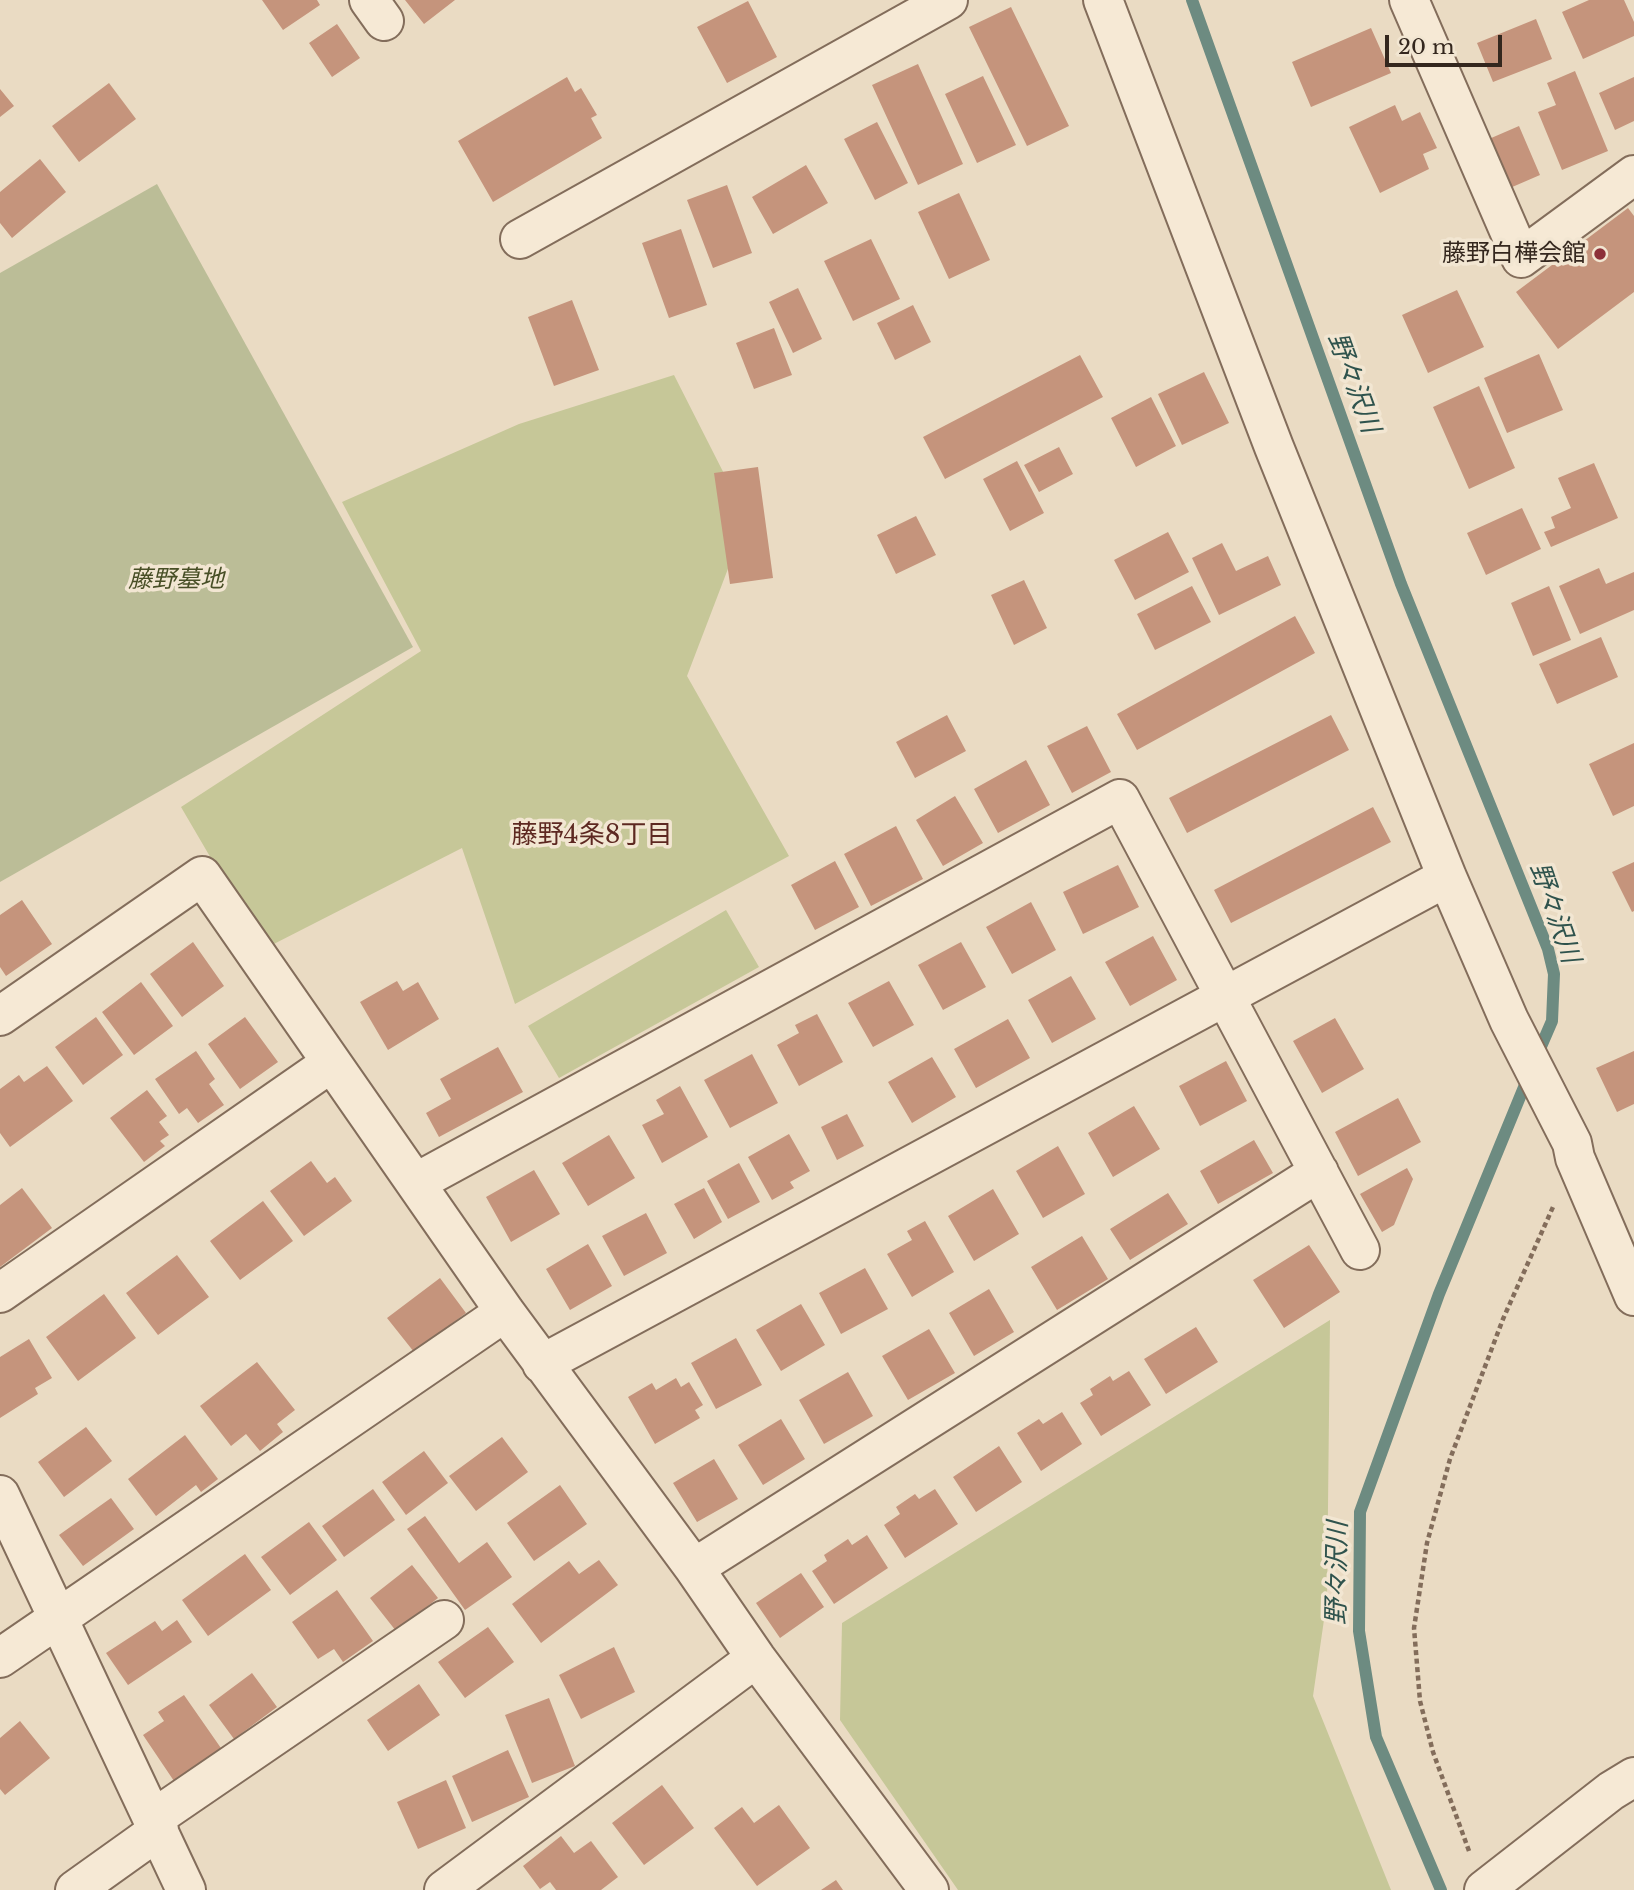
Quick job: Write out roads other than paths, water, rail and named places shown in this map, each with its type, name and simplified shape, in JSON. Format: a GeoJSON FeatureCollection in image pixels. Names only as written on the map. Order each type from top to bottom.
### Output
{"type":"FeatureCollection","features":[{"type":"Feature","properties":{"kind":"street"},"geometry":{"type":"LineString","coordinates":[[520,239],[948,0]]}},
{"type":"Feature","properties":{"kind":"street"},"geometry":{"type":"LineString","coordinates":[[1103,0],[1274,447],[1447,877],[1509,1020],[1573,1151],[1634,1296]]}},
{"type":"Feature","properties":{"kind":"street"},"geometry":{"type":"LineString","coordinates":[[1409,0],[1521,258],[1634,175]]}},
{"type":"Feature","properties":{"kind":"street"},"geometry":{"type":"LineString","coordinates":[[417,1182],[1120,799],[1360,1250]]}},
{"type":"Feature","properties":{"kind":"street"},"geometry":{"type":"LineString","coordinates":[[0,1016],[202,876],[542,1364],[929,1890]]}},
{"type":"Feature","properties":{"kind":"street"},"geometry":{"type":"LineString","coordinates":[[542,1364],[1447,877]]}},
{"type":"Feature","properties":{"kind":"street"},"geometry":{"type":"LineString","coordinates":[[0,1293],[331,1063]]}},
{"type":"Feature","properties":{"kind":"street"},"geometry":{"type":"LineString","coordinates":[[694,1568],[1319,1172]]}},
{"type":"Feature","properties":{"kind":"street"},"geometry":{"type":"LineString","coordinates":[[0,1658],[505,1312]]}},
{"type":"Feature","properties":{"kind":"street"},"geometry":{"type":"LineString","coordinates":[[0,1495],[186,1890]]}},
{"type":"Feature","properties":{"kind":"street"},"geometry":{"type":"LineString","coordinates":[[75,1890],[156,1825],[444,1620]]}},
{"type":"Feature","properties":{"kind":"street"},"geometry":{"type":"LineString","coordinates":[[444,1890],[756,1658]]}},
{"type":"Feature","properties":{"kind":"street"},"geometry":{"type":"LineString","coordinates":[[1487,1888],[1611,1791],[1634,1777]]}},
{"type":"Feature","properties":{"kind":"waterway","name":"野々沢川"},"geometry":{"type":"LineString","coordinates":[[1192,0],[1401,584],[1548,949],[1554,974],[1552,1021],[1536,1058]]}},
{"type":"Feature","properties":{"kind":"waterway","name":"野々沢川"},"geometry":{"type":"LineString","coordinates":[[1441,1890],[1376,1737],[1359,1631],[1360,1512],[1439,1294],[1529,1075]]}},
{"type":"Feature","properties":{"kind":"place","name":"藤野白樺会館"},"geometry":{"type":"Point","coordinates":[1600,254]}},
{"type":"Feature","properties":{"kind":"district","name":"藤野4条8丁目"},"geometry":{"type":"Point","coordinates":[592,836]}},
{"type":"Feature","properties":{"kind":"park label","name":"藤野墓地"},"geometry":{"type":"Point","coordinates":[176,580]}}]}
